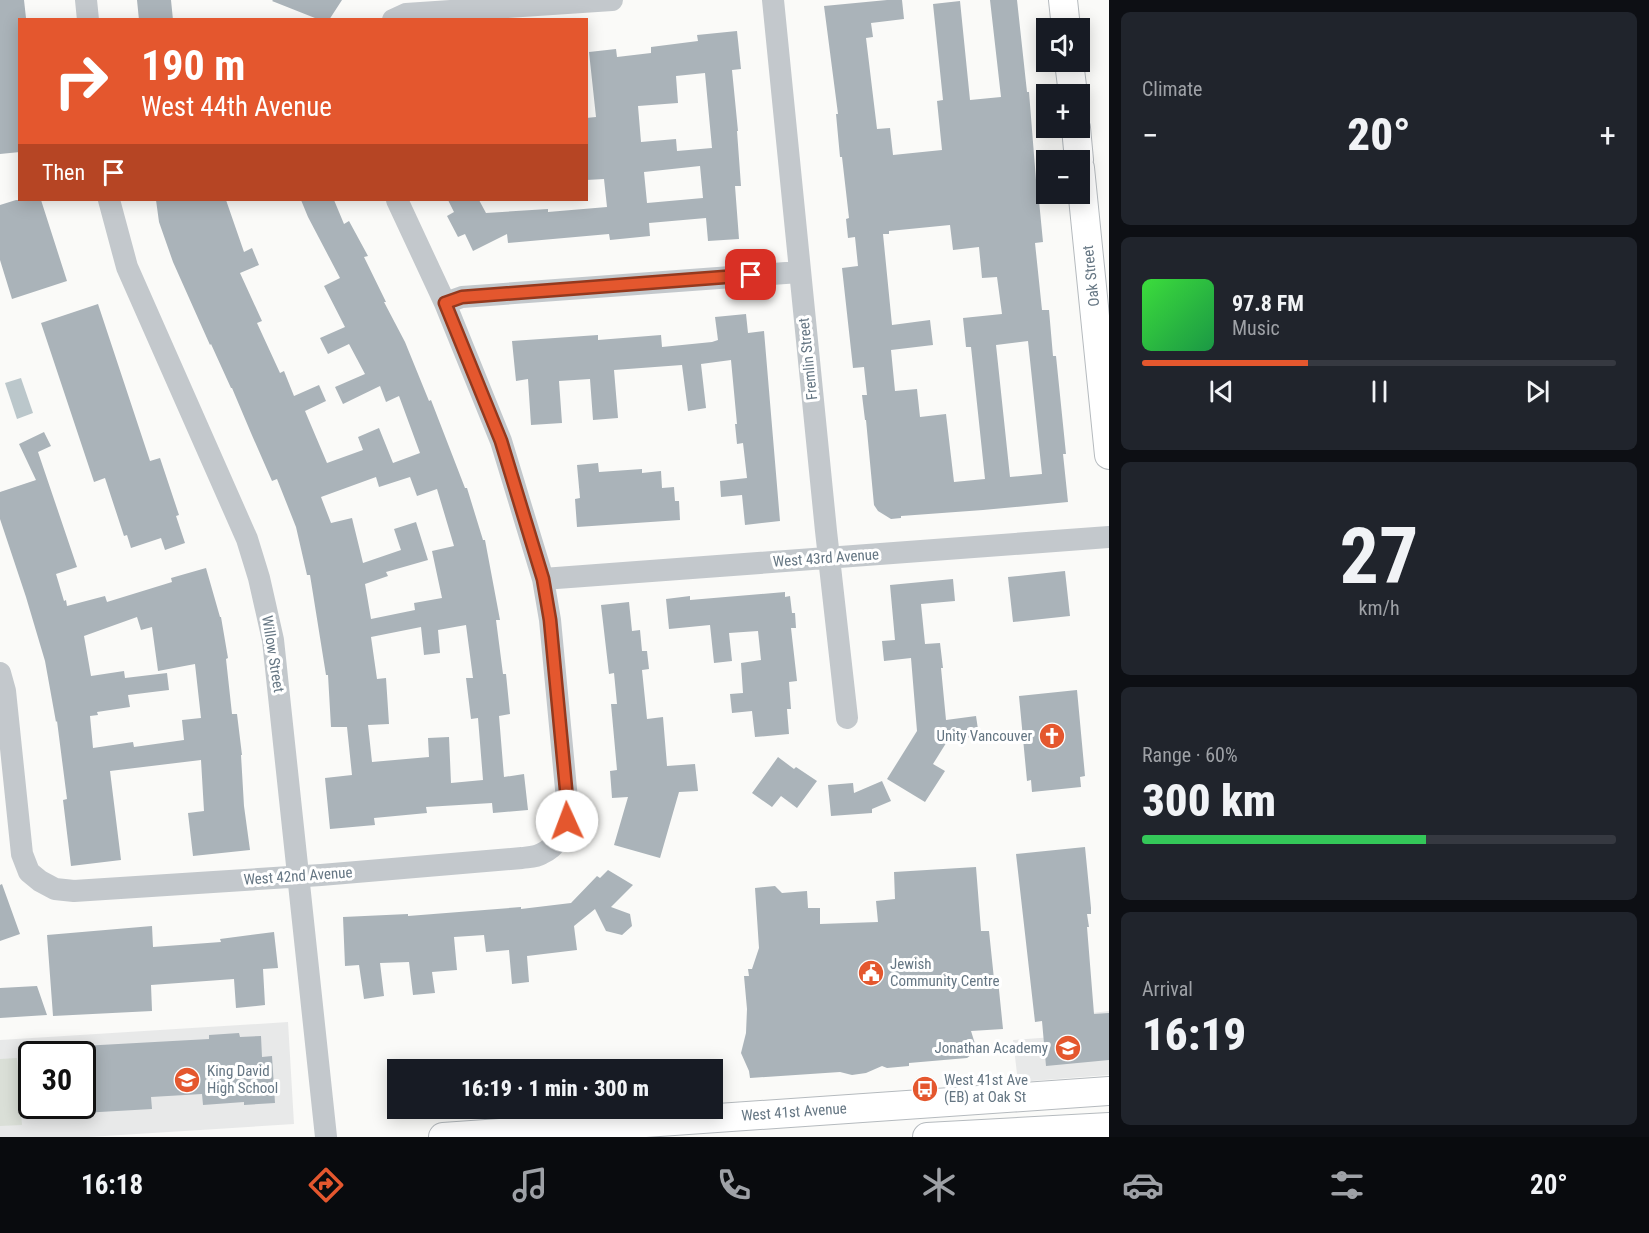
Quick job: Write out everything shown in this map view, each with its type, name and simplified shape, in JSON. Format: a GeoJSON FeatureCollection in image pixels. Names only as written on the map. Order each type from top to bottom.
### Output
{"type":"FeatureCollection","features":[{"type":"Feature","properties":{"kind":"main road"},"geometry":{"type":"LineString","coordinates":[[1063,0],[1065,18]]}},
{"type":"Feature","properties":{"kind":"main road","name":"Oak Street"},"geometry":{"type":"LineString","coordinates":[[1084,204],[1109,455]]}},
{"type":"Feature","properties":{"kind":"main road","name":"West 41st Avenue"},"geometry":{"type":"LineString","coordinates":[[443,1137],[576,1132],[1109,1091]]}},
{"type":"Feature","properties":{"kind":"main road"},"geometry":{"type":"LineString","coordinates":[[922,1104],[926,1137],[1109,1127]]}},
{"type":"Feature","properties":{"kind":"street"},"geometry":{"type":"LineString","coordinates":[[86,0],[88,18]]}},
{"type":"Feature","properties":{"kind":"street"},"geometry":{"type":"LineString","coordinates":[[397,18],[406,14],[612,0]]}},
{"type":"Feature","properties":{"kind":"street","name":"Fremlin Street"},"geometry":{"type":"LineString","coordinates":[[773,0],[846,718]]}},
{"type":"Feature","properties":{"kind":"street","name":"Willow Street"},"geometry":{"type":"LineString","coordinates":[[109,201],[127,267],[247,539],[259,578],[273,640],[326,1137]]}},
{"type":"Feature","properties":{"kind":"street"},"geometry":{"type":"LineString","coordinates":[[397,201],[445,303],[501,441],[543,579]]}},
{"type":"Feature","properties":{"kind":"street"},"geometry":{"type":"LineString","coordinates":[[445,303],[462,297],[799,272]]}},
{"type":"Feature","properties":{"kind":"street","name":"West 43rd Avenue"},"geometry":{"type":"LineString","coordinates":[[543,579],[1109,537]]}},
{"type":"Feature","properties":{"kind":"street","name":"West 42nd Avenue"},"geometry":{"type":"LineString","coordinates":[[0,673],[5,691],[22,854],[29,872],[55,889],[74,891],[298,876],[541,855],[555,844],[563,832],[568,810],[550,620],[543,579]]}},
{"type":"Feature","properties":{"kind":"shaded area"},"geometry":{"type":"Polygon","coordinates":[[[21,378],[33,413],[17,419],[5,383],[21,378]]]}},
{"type":"Feature","properties":{"kind":"shaded area"},"geometry":{"type":"Polygon","coordinates":[[[1109,1011],[1109,1075],[1018,1082],[1013,1040],[1067,1036],[1066,1016],[1109,1011]]]}},
{"type":"Feature","properties":{"kind":"shaded area","name":"King David High School"},"geometry":{"type":"Polygon","coordinates":[[[288,1022],[294,1124],[89,1137],[0,1137],[0,1040],[288,1022]]]}},
{"type":"Feature","properties":{"kind":"shaded area"},"geometry":{"type":"Polygon","coordinates":[[[17,1058],[18,1119],[22,1119],[22,1125],[0,1126],[0,1059],[17,1058]]]}},
{"type":"Feature","properties":{"kind":"building"},"geometry":{"type":"Polygon","coordinates":[[[0,0],[24,0],[26,18],[18,18],[18,152],[0,154],[0,0]]]}},
{"type":"Feature","properties":{"kind":"building"},"geometry":{"type":"Polygon","coordinates":[[[137,0],[171,0],[173,18],[139,18],[137,0]]]}},
{"type":"Feature","properties":{"kind":"building"},"geometry":{"type":"Polygon","coordinates":[[[342,0],[330,18],[315,18],[272,1],[342,0]]]}},
{"type":"Feature","properties":{"kind":"building"},"geometry":{"type":"Polygon","coordinates":[[[902,0],[904,19],[871,23],[873,37],[866,38],[877,129],[890,128],[893,155],[942,150],[937,101],[943,100],[933,4],[960,1],[970,100],[1001,97],[990,0],[1017,0],[1027,92],[1029,92],[1036,204],[1039,204],[1043,242],[1035,243],[1042,310],[1049,310],[1053,356],[1056,356],[1066,454],[1063,454],[1068,502],[901,516],[901,518],[891,519],[878,511],[874,505],[862,395],[867,395],[864,367],[853,368],[842,268],[858,266],[855,237],[848,238],[846,219],[849,218],[842,157],[840,157],[836,114],[838,114],[824,6],[902,0]],[[950,225],[889,231],[889,234],[883,234],[892,325],[930,320],[933,345],[891,350],[895,391],[917,389],[920,417],[946,414],[954,482],[985,479],[971,347],[966,347],[963,318],[1002,314],[997,277],[982,278],[979,247],[953,250],[950,225]],[[1028,341],[996,345],[1010,477],[1042,474],[1028,341]]]}},
{"type":"Feature","properties":{"kind":"building"},"geometry":{"type":"Polygon","coordinates":[[[737,31],[741,69],[732,70],[741,186],[735,186],[739,239],[708,241],[706,218],[649,223],[650,236],[610,240],[609,234],[508,243],[507,234],[473,251],[465,234],[458,237],[447,216],[454,212],[448,201],[480,201],[486,213],[548,209],[548,212],[607,207],[604,179],[588,180],[588,118],[596,117],[589,52],[616,49],[617,57],[651,53],[651,47],[698,41],[697,35],[737,31]],[[705,73],[676,76],[678,103],[638,106],[641,142],[676,139],[677,151],[712,148],[705,73]],[[700,166],[644,172],[647,203],[703,198],[700,166]]]}},
{"type":"Feature","properties":{"kind":"building"},"geometry":{"type":"Polygon","coordinates":[[[16,200],[41,201],[67,281],[12,299],[0,260],[0,205],[16,200]]]}},
{"type":"Feature","properties":{"kind":"building"},"geometry":{"type":"Polygon","coordinates":[[[156,201],[226,201],[244,252],[252,248],[259,265],[240,273],[262,321],[257,323],[280,373],[284,371],[294,396],[319,385],[326,401],[305,411],[327,463],[363,450],[358,437],[379,428],[393,463],[420,453],[399,396],[386,402],[380,386],[343,404],[335,387],[365,374],[349,344],[328,354],[320,338],[345,327],[324,286],[340,278],[301,201],[334,201],[344,224],[349,221],[368,256],[364,257],[405,342],[429,401],[431,400],[465,488],[467,488],[483,540],[485,540],[500,620],[496,620],[503,674],[506,674],[510,714],[499,716],[504,777],[524,774],[528,810],[493,813],[492,803],[426,807],[427,813],[374,818],[375,825],[330,829],[325,778],[352,775],[347,727],[331,727],[328,675],[326,675],[310,575],[307,575],[296,527],[277,479],[272,481],[232,388],[173,262],[159,222],[156,201]],[[376,477],[321,497],[331,523],[352,518],[363,563],[401,550],[394,529],[416,522],[428,560],[386,572],[388,576],[365,584],[371,619],[415,610],[414,603],[442,598],[432,551],[454,546],[437,489],[417,496],[410,477],[379,487],[376,477]],[[466,625],[438,630],[440,653],[424,655],[421,627],[371,637],[377,679],[386,678],[389,724],[368,725],[372,762],[429,757],[428,738],[449,737],[451,783],[483,780],[478,718],[471,719],[466,678],[473,678],[466,625]]]}},
{"type":"Feature","properties":{"kind":"building"},"geometry":{"type":"Polygon","coordinates":[[[98,304],[150,461],[160,458],[179,515],[176,516],[185,543],[165,550],[161,538],[131,548],[127,535],[124,536],[105,478],[94,482],[41,323],[98,304]]]}},
{"type":"Feature","properties":{"kind":"building"},"geometry":{"type":"Polygon","coordinates":[[[746,314],[748,333],[764,331],[780,521],[745,525],[742,495],[721,497],[720,481],[747,478],[743,443],[737,444],[731,360],[701,364],[706,408],[688,411],[682,365],[614,370],[618,418],[593,420],[590,379],[559,381],[562,423],[531,425],[528,379],[516,381],[512,341],[598,335],[598,340],[661,335],[662,347],[712,342],[718,340],[715,317],[746,314]]]}},
{"type":"Feature","properties":{"kind":"building"},"geometry":{"type":"Polygon","coordinates":[[[44,432],[51,446],[38,452],[77,567],[56,574],[67,606],[105,596],[107,602],[172,582],[171,578],[206,568],[221,617],[228,658],[226,659],[232,714],[237,714],[250,850],[193,856],[188,813],[204,811],[201,760],[110,771],[121,860],[71,866],[63,800],[67,799],[57,721],[45,661],[0,519],[0,492],[36,480],[19,444],[44,432]],[[137,617],[84,636],[91,676],[124,671],[125,678],[167,673],[169,690],[128,695],[130,707],[97,712],[98,715],[90,716],[93,748],[133,742],[134,747],[184,740],[182,720],[201,718],[195,664],[158,671],[152,627],[141,630],[137,617]]]}},
{"type":"Feature","properties":{"kind":"building"},"geometry":{"type":"Polygon","coordinates":[[[598,463],[599,472],[642,469],[642,473],[661,471],[662,488],[674,487],[675,501],[679,501],[680,520],[577,527],[575,499],[580,498],[577,465],[598,463]]]}},
{"type":"Feature","properties":{"kind":"building"},"geometry":{"type":"Polygon","coordinates":[[[1065,571],[1070,616],[1013,622],[1008,577],[1065,571]]]}},
{"type":"Feature","properties":{"kind":"building"},"geometry":{"type":"Polygon","coordinates":[[[953,579],[955,601],[921,604],[925,644],[940,643],[946,720],[976,716],[979,736],[948,740],[933,764],[945,771],[925,802],[887,779],[917,731],[911,658],[884,661],[882,641],[895,640],[890,585],[953,579]]]}},
{"type":"Feature","properties":{"kind":"building"},"geometry":{"type":"Polygon","coordinates":[[[785,592],[785,597],[790,596],[796,628],[791,628],[797,681],[789,682],[791,709],[787,709],[789,734],[755,737],[752,711],[732,713],[730,694],[743,693],[741,663],[761,660],[758,631],[729,633],[732,661],[714,663],[710,625],[669,629],[666,599],[690,596],[690,600],[785,592]]]}},
{"type":"Feature","properties":{"kind":"building"},"geometry":{"type":"Polygon","coordinates":[[[629,602],[632,631],[640,630],[642,651],[647,651],[649,669],[642,670],[647,719],[663,717],[667,766],[695,764],[698,791],[679,792],[660,858],[614,845],[628,797],[612,798],[610,771],[617,770],[611,704],[617,704],[614,673],[609,674],[601,605],[629,602]]]}},
{"type":"Feature","properties":{"kind":"building","name":"Unity Vancouver"},"geometry":{"type":"Polygon","coordinates":[[[1077,690],[1085,776],[1080,777],[1081,787],[1032,792],[1031,780],[1027,781],[1019,696],[1077,690]]]}},
{"type":"Feature","properties":{"kind":"building"},"geometry":{"type":"Polygon","coordinates":[[[778,757],[794,769],[796,767],[817,781],[797,808],[781,796],[772,807],[752,793],[778,757]]]}},
{"type":"Feature","properties":{"kind":"building"},"geometry":{"type":"Polygon","coordinates":[[[882,781],[891,801],[872,809],[872,813],[831,816],[828,785],[853,783],[854,793],[882,781]]]}},
{"type":"Feature","properties":{"kind":"building"},"geometry":{"type":"Polygon","coordinates":[[[1085,847],[1091,908],[1091,914],[1087,914],[1089,927],[1087,927],[1094,1014],[1109,1013],[1109,1060],[1046,1066],[1042,1021],[1035,1022],[1016,854],[1085,847]]]}},
{"type":"Feature","properties":{"kind":"building","name":"Jewish Community Centre"},"geometry":{"type":"Polygon","coordinates":[[[976,867],[981,931],[989,931],[994,979],[998,980],[1003,1029],[971,1031],[976,1047],[974,1053],[967,1058],[909,1063],[909,1066],[887,1068],[882,1066],[866,1073],[852,1075],[840,1072],[750,1078],[741,1053],[746,1033],[747,1009],[744,976],[749,976],[748,969],[752,969],[759,948],[755,888],[775,886],[782,893],[807,891],[808,908],[820,908],[820,924],[878,922],[876,901],[895,899],[894,872],[976,867]]]}},
{"type":"Feature","properties":{"kind":"building"},"geometry":{"type":"Polygon","coordinates":[[[608,870],[633,885],[611,907],[630,914],[632,926],[622,935],[606,931],[595,909],[574,926],[577,950],[527,956],[529,982],[512,984],[509,950],[486,952],[484,935],[454,937],[457,970],[432,972],[435,993],[413,995],[409,962],[380,963],[384,996],[364,999],[359,965],[345,966],[343,917],[408,914],[408,916],[521,907],[521,909],[571,903],[597,876],[600,878],[608,870]]]}},
{"type":"Feature","properties":{"kind":"building"},"geometry":{"type":"Polygon","coordinates":[[[2,884],[20,934],[0,941],[0,885],[2,884]]]}},
{"type":"Feature","properties":{"kind":"building"},"geometry":{"type":"Polygon","coordinates":[[[152,926],[153,947],[221,942],[220,939],[274,932],[278,968],[263,969],[265,1005],[236,1008],[234,979],[151,985],[152,1011],[53,1016],[47,935],[152,926]]]}},
{"type":"Feature","properties":{"kind":"building"},"geometry":{"type":"Polygon","coordinates":[[[37,986],[47,1015],[0,1018],[0,988],[37,986]]]}},
{"type":"Feature","properties":{"kind":"building"},"geometry":{"type":"Polygon","coordinates":[[[239,1033],[240,1037],[261,1036],[262,1057],[272,1056],[275,1103],[244,1105],[244,1102],[203,1105],[202,1094],[151,1097],[152,1109],[96,1112],[96,1045],[209,1039],[209,1035],[239,1033]]]}},
{"type":"Feature","properties":{"kind":"place","name":"Unity Vancouver"},"geometry":{"type":"Point","coordinates":[1052,736]}},
{"type":"Feature","properties":{"kind":"place","name":"Jewish Community Centre"},"geometry":{"type":"Point","coordinates":[871,973]}},
{"type":"Feature","properties":{"kind":"place","name":"Jonathan Academy"},"geometry":{"type":"Point","coordinates":[1068,1048]}},
{"type":"Feature","properties":{"kind":"place","name":"King David High School"},"geometry":{"type":"Point","coordinates":[187,1080]}},
{"type":"Feature","properties":{"kind":"place","name":"West 41st Ave (EB) at Oak St"},"geometry":{"type":"Point","coordinates":[925,1089]}},
{"type":"Feature","properties":{"kind":"route"},"geometry":{"type":"LineString","coordinates":[[567,821],[568,810],[550,620],[543,579],[501,441],[445,303],[462,297],[751,275]]}}]}
